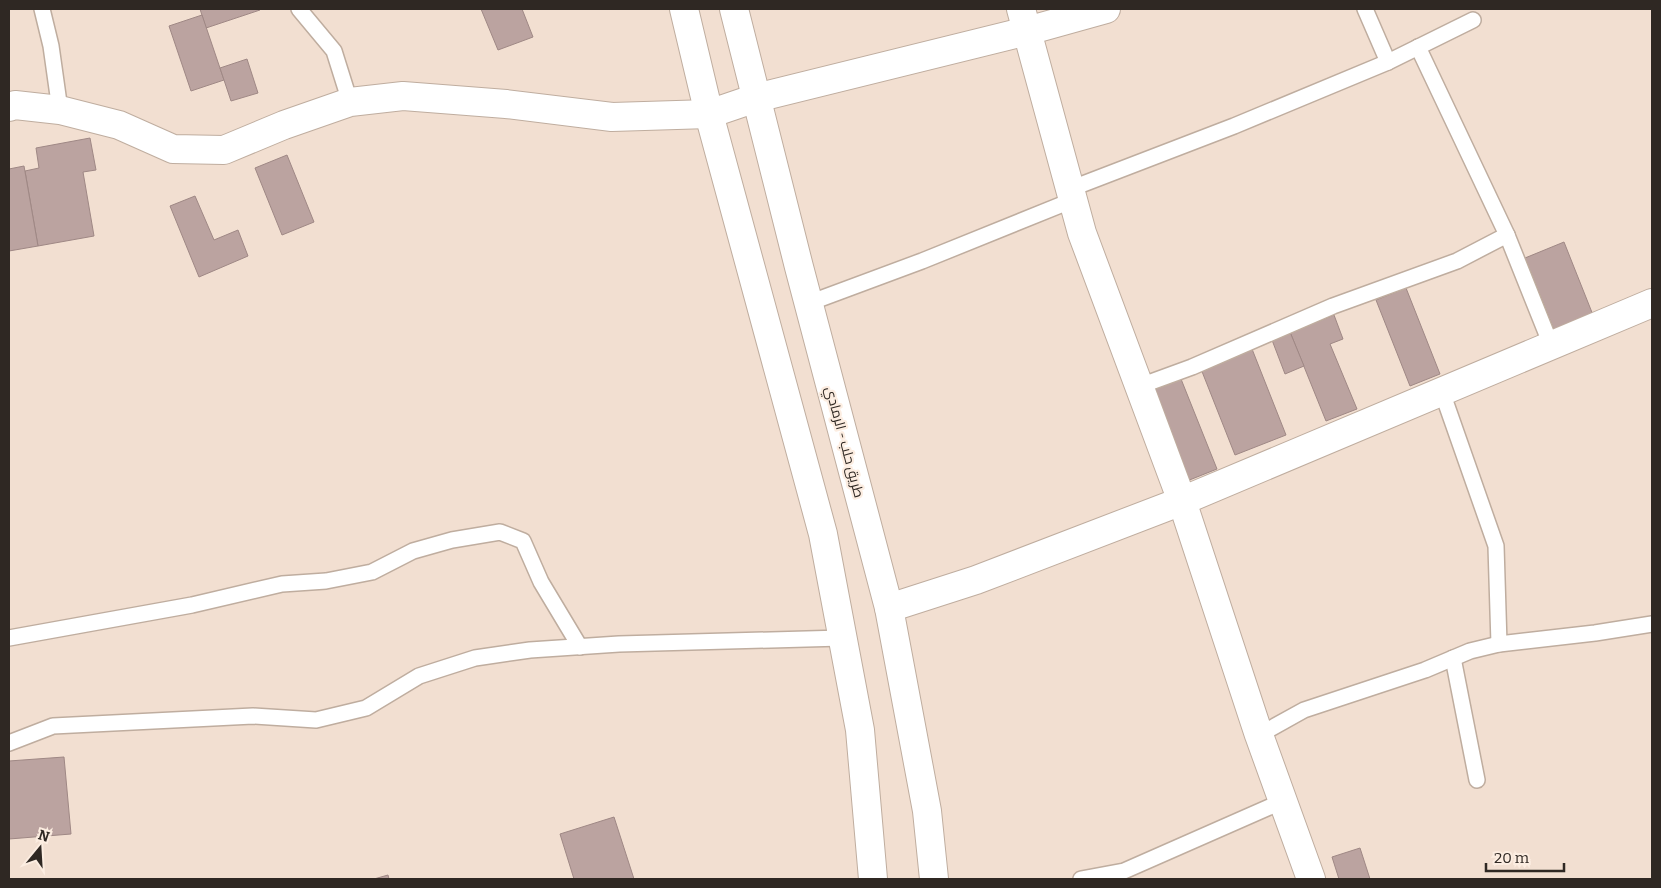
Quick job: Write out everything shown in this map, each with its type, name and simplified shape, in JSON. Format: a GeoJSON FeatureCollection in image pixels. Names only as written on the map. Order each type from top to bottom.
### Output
{"type":"FeatureCollection","features":[{"type":"Feature","properties":{"kind":"main road"},"geometry":{"type":"LineString","coordinates":[[684,9],[709,114],[823,534],[860,730],[873,879]]}},
{"type":"Feature","properties":{"kind":"main road","name":"طريق حلب - الرمادي"},"geometry":{"type":"LineString","coordinates":[[734,9],[888,608],[927,811],[934,879]]}},
{"type":"Feature","properties":{"kind":"main road"},"geometry":{"type":"LineString","coordinates":[[9,107],[16,105],[60,110],[119,125],[172,149],[224,150],[284,125],[350,102],[403,96],[506,104],[612,116],[709,114],[756,98],[1024,20],[1106,9]]}},
{"type":"Feature","properties":{"kind":"main road"},"geometry":{"type":"LineString","coordinates":[[1024,20],[1082,233],[1182,501],[1259,735],[1311,879]]}},
{"type":"Feature","properties":{"kind":"main road"},"geometry":{"type":"LineString","coordinates":[[888,608],[976,580],[1182,501],[1652,303]]}},
{"type":"Feature","properties":{"kind":"lane"},"geometry":{"type":"LineString","coordinates":[[42,9],[51,46],[60,110]]}},
{"type":"Feature","properties":{"kind":"lane"},"geometry":{"type":"LineString","coordinates":[[299,9],[334,51],[350,102]]}},
{"type":"Feature","properties":{"kind":"lane"},"geometry":{"type":"LineString","coordinates":[[1365,9],[1388,62]]}},
{"type":"Feature","properties":{"kind":"lane"},"geometry":{"type":"LineString","coordinates":[[808,302],[922,261],[1072,195],[1388,62],[1473,20]]}},
{"type":"Feature","properties":{"kind":"lane"},"geometry":{"type":"LineString","coordinates":[[1418,47],[1507,235],[1551,345]]}},
{"type":"Feature","properties":{"kind":"lane"},"geometry":{"type":"LineString","coordinates":[[1140,386],[1192,367],[1333,306],[1457,261],[1507,235]]}},
{"type":"Feature","properties":{"kind":"lane"},"geometry":{"type":"LineString","coordinates":[[1442,392],[1496,546],[1499,644]]}},
{"type":"Feature","properties":{"kind":"lane"},"geometry":{"type":"LineString","coordinates":[[9,638],[192,605],[282,584],[326,582],[372,572],[412,550],[452,540],[500,532],[523,541],[541,582],[580,647]]}},
{"type":"Feature","properties":{"kind":"lane"},"geometry":{"type":"LineString","coordinates":[[1259,735],[1304,710],[1425,670],[1470,651],[1499,644],[1595,633],[1652,624]]}},
{"type":"Feature","properties":{"kind":"lane"},"geometry":{"type":"LineString","coordinates":[[9,743],[53,726],[253,716],[316,720],[366,708],[420,676],[475,658],[530,650],[842,638]]}},
{"type":"Feature","properties":{"kind":"lane"},"geometry":{"type":"LineString","coordinates":[[1453,658],[1477,780]]}},
{"type":"Feature","properties":{"kind":"lane"},"geometry":{"type":"LineString","coordinates":[[1082,879],[1124,871],[1283,802]]}},
{"type":"Feature","properties":{"kind":"building"},"geometry":{"type":"Polygon","coordinates":[[[200,9],[260,9],[260,10],[206,28],[200,9]]]}},
{"type":"Feature","properties":{"kind":"building"},"geometry":{"type":"Polygon","coordinates":[[[481,9],[522,9],[533,37],[498,50],[481,9]]]}},
{"type":"Feature","properties":{"kind":"building"},"geometry":{"type":"Polygon","coordinates":[[[202,15],[224,80],[191,91],[169,26],[202,15]]]}},
{"type":"Feature","properties":{"kind":"building"},"geometry":{"type":"Polygon","coordinates":[[[247,59],[258,93],[231,101],[220,68],[247,59]]]}},
{"type":"Feature","properties":{"kind":"building"},"geometry":{"type":"Polygon","coordinates":[[[90,138],[96,170],[83,172],[94,236],[38,246],[25,171],[39,168],[36,148],[90,138]]]}},
{"type":"Feature","properties":{"kind":"building"},"geometry":{"type":"Polygon","coordinates":[[[287,155],[314,222],[282,235],[255,168],[287,155]]]}},
{"type":"Feature","properties":{"kind":"building"},"geometry":{"type":"Polygon","coordinates":[[[24,166],[38,246],[9,251],[9,169],[24,166]]]}},
{"type":"Feature","properties":{"kind":"building"},"geometry":{"type":"Polygon","coordinates":[[[195,196],[214,240],[238,230],[248,256],[199,277],[170,206],[195,196]]]}},
{"type":"Feature","properties":{"kind":"building"},"geometry":{"type":"Polygon","coordinates":[[[1564,242],[1593,315],[1554,330],[1525,258],[1564,242]]]}},
{"type":"Feature","properties":{"kind":"building"},"geometry":{"type":"Polygon","coordinates":[[[1406,288],[1440,374],[1410,386],[1376,300],[1406,288]]]}},
{"type":"Feature","properties":{"kind":"building"},"geometry":{"type":"Polygon","coordinates":[[[1334,315],[1343,339],[1330,344],[1357,409],[1326,421],[1290,332],[1334,315]]]}},
{"type":"Feature","properties":{"kind":"building"},"geometry":{"type":"Polygon","coordinates":[[[1290,332],[1304,366],[1285,374],[1272,340],[1290,332]]]}},
{"type":"Feature","properties":{"kind":"building"},"geometry":{"type":"Polygon","coordinates":[[[1252,349],[1286,435],[1235,455],[1201,369],[1252,349]]]}},
{"type":"Feature","properties":{"kind":"building"},"geometry":{"type":"Polygon","coordinates":[[[1181,379],[1217,469],[1187,481],[1151,391],[1181,379]]]}},
{"type":"Feature","properties":{"kind":"building"},"geometry":{"type":"Polygon","coordinates":[[[64,757],[71,834],[9,839],[9,761],[64,757]]]}},
{"type":"Feature","properties":{"kind":"building"},"geometry":{"type":"Polygon","coordinates":[[[614,817],[634,879],[574,879],[560,834],[614,817]]]}},
{"type":"Feature","properties":{"kind":"building"},"geometry":{"type":"Polygon","coordinates":[[[1360,848],[1370,879],[1339,879],[1332,857],[1360,848]]]}},
{"type":"Feature","properties":{"kind":"building"},"geometry":{"type":"Polygon","coordinates":[[[388,875],[389,879],[374,879],[388,875]]]}}]}
